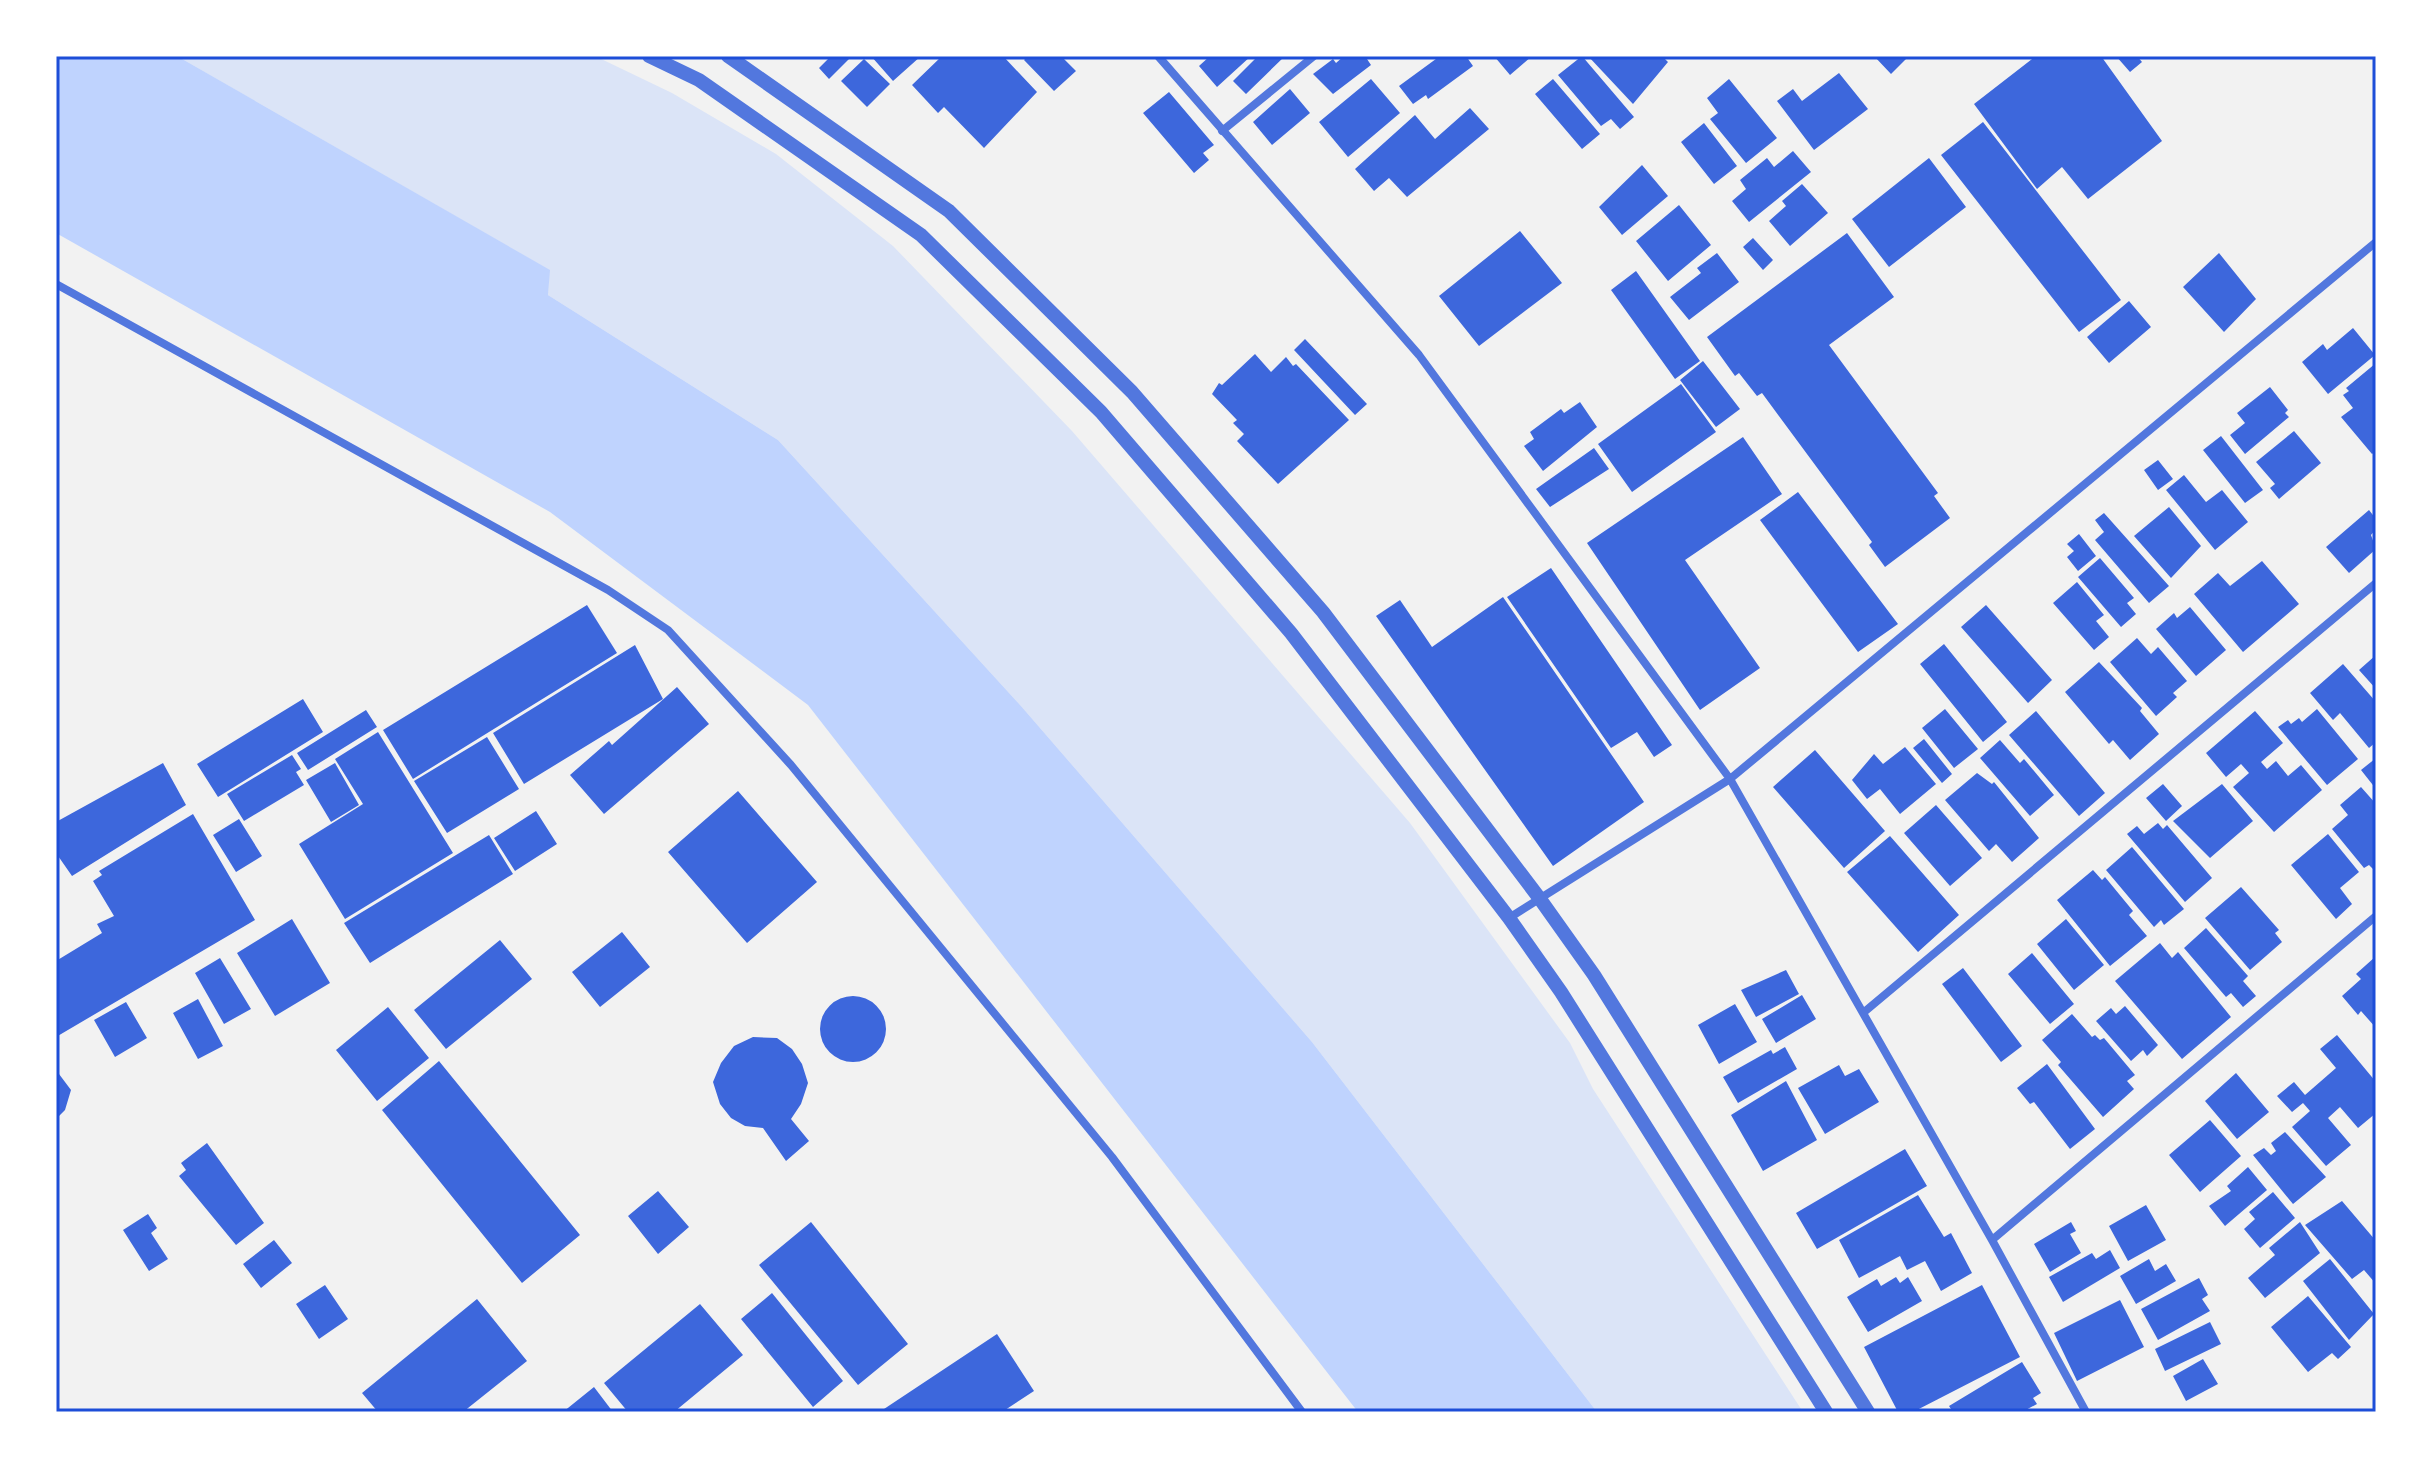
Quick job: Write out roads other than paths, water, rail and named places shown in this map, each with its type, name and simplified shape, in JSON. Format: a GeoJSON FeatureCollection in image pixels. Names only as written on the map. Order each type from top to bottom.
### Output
{"type":"FeatureCollection","features":[{"type":"Feature","properties":{"kind":"street"},"geometry":{"type":"LineString","coordinates":[[649,56],[699,80],[921,235],[1101,412],[1291,633],[1509,918],[1561,992],[1679,1175],[1826,1412]]}},
{"type":"Feature","properties":{"kind":"street"},"geometry":{"type":"LineString","coordinates":[[728,56],[949,211],[1132,392],[1323,612],[1540,899],[1602,988],[1868,1412]]}},
{"type":"Feature","properties":{"kind":"street"},"geometry":{"type":"LineString","coordinates":[[1158,56],[1419,355],[1730,779],[2086,1412]]}},
{"type":"Feature","properties":{"kind":"street"},"geometry":{"type":"LineString","coordinates":[[1222,131],[1314,56]]}},
{"type":"Feature","properties":{"kind":"street"},"geometry":{"type":"LineString","coordinates":[[1509,918],[1730,779],[2376,242]]}},
{"type":"Feature","properties":{"kind":"street"},"geometry":{"type":"LineString","coordinates":[[56,284],[608,590],[668,630],[791,765],[1102,1145],[1302,1412]]}},
{"type":"Feature","properties":{"kind":"street"},"geometry":{"type":"LineString","coordinates":[[1863,1013],[2376,583]]}},
{"type":"Feature","properties":{"kind":"street"},"geometry":{"type":"LineString","coordinates":[[1992,1240],[2376,916]]}},
{"type":"Feature","properties":{"kind":"water"},"geometry":{"type":"Polygon","coordinates":[[[56,56],[177,56],[550,270],[548,295],[778,440],[1021,706],[1312,1042],[1597,1412],[1358,1412],[808,705],[550,512],[56,233],[56,56]]]}}]}
